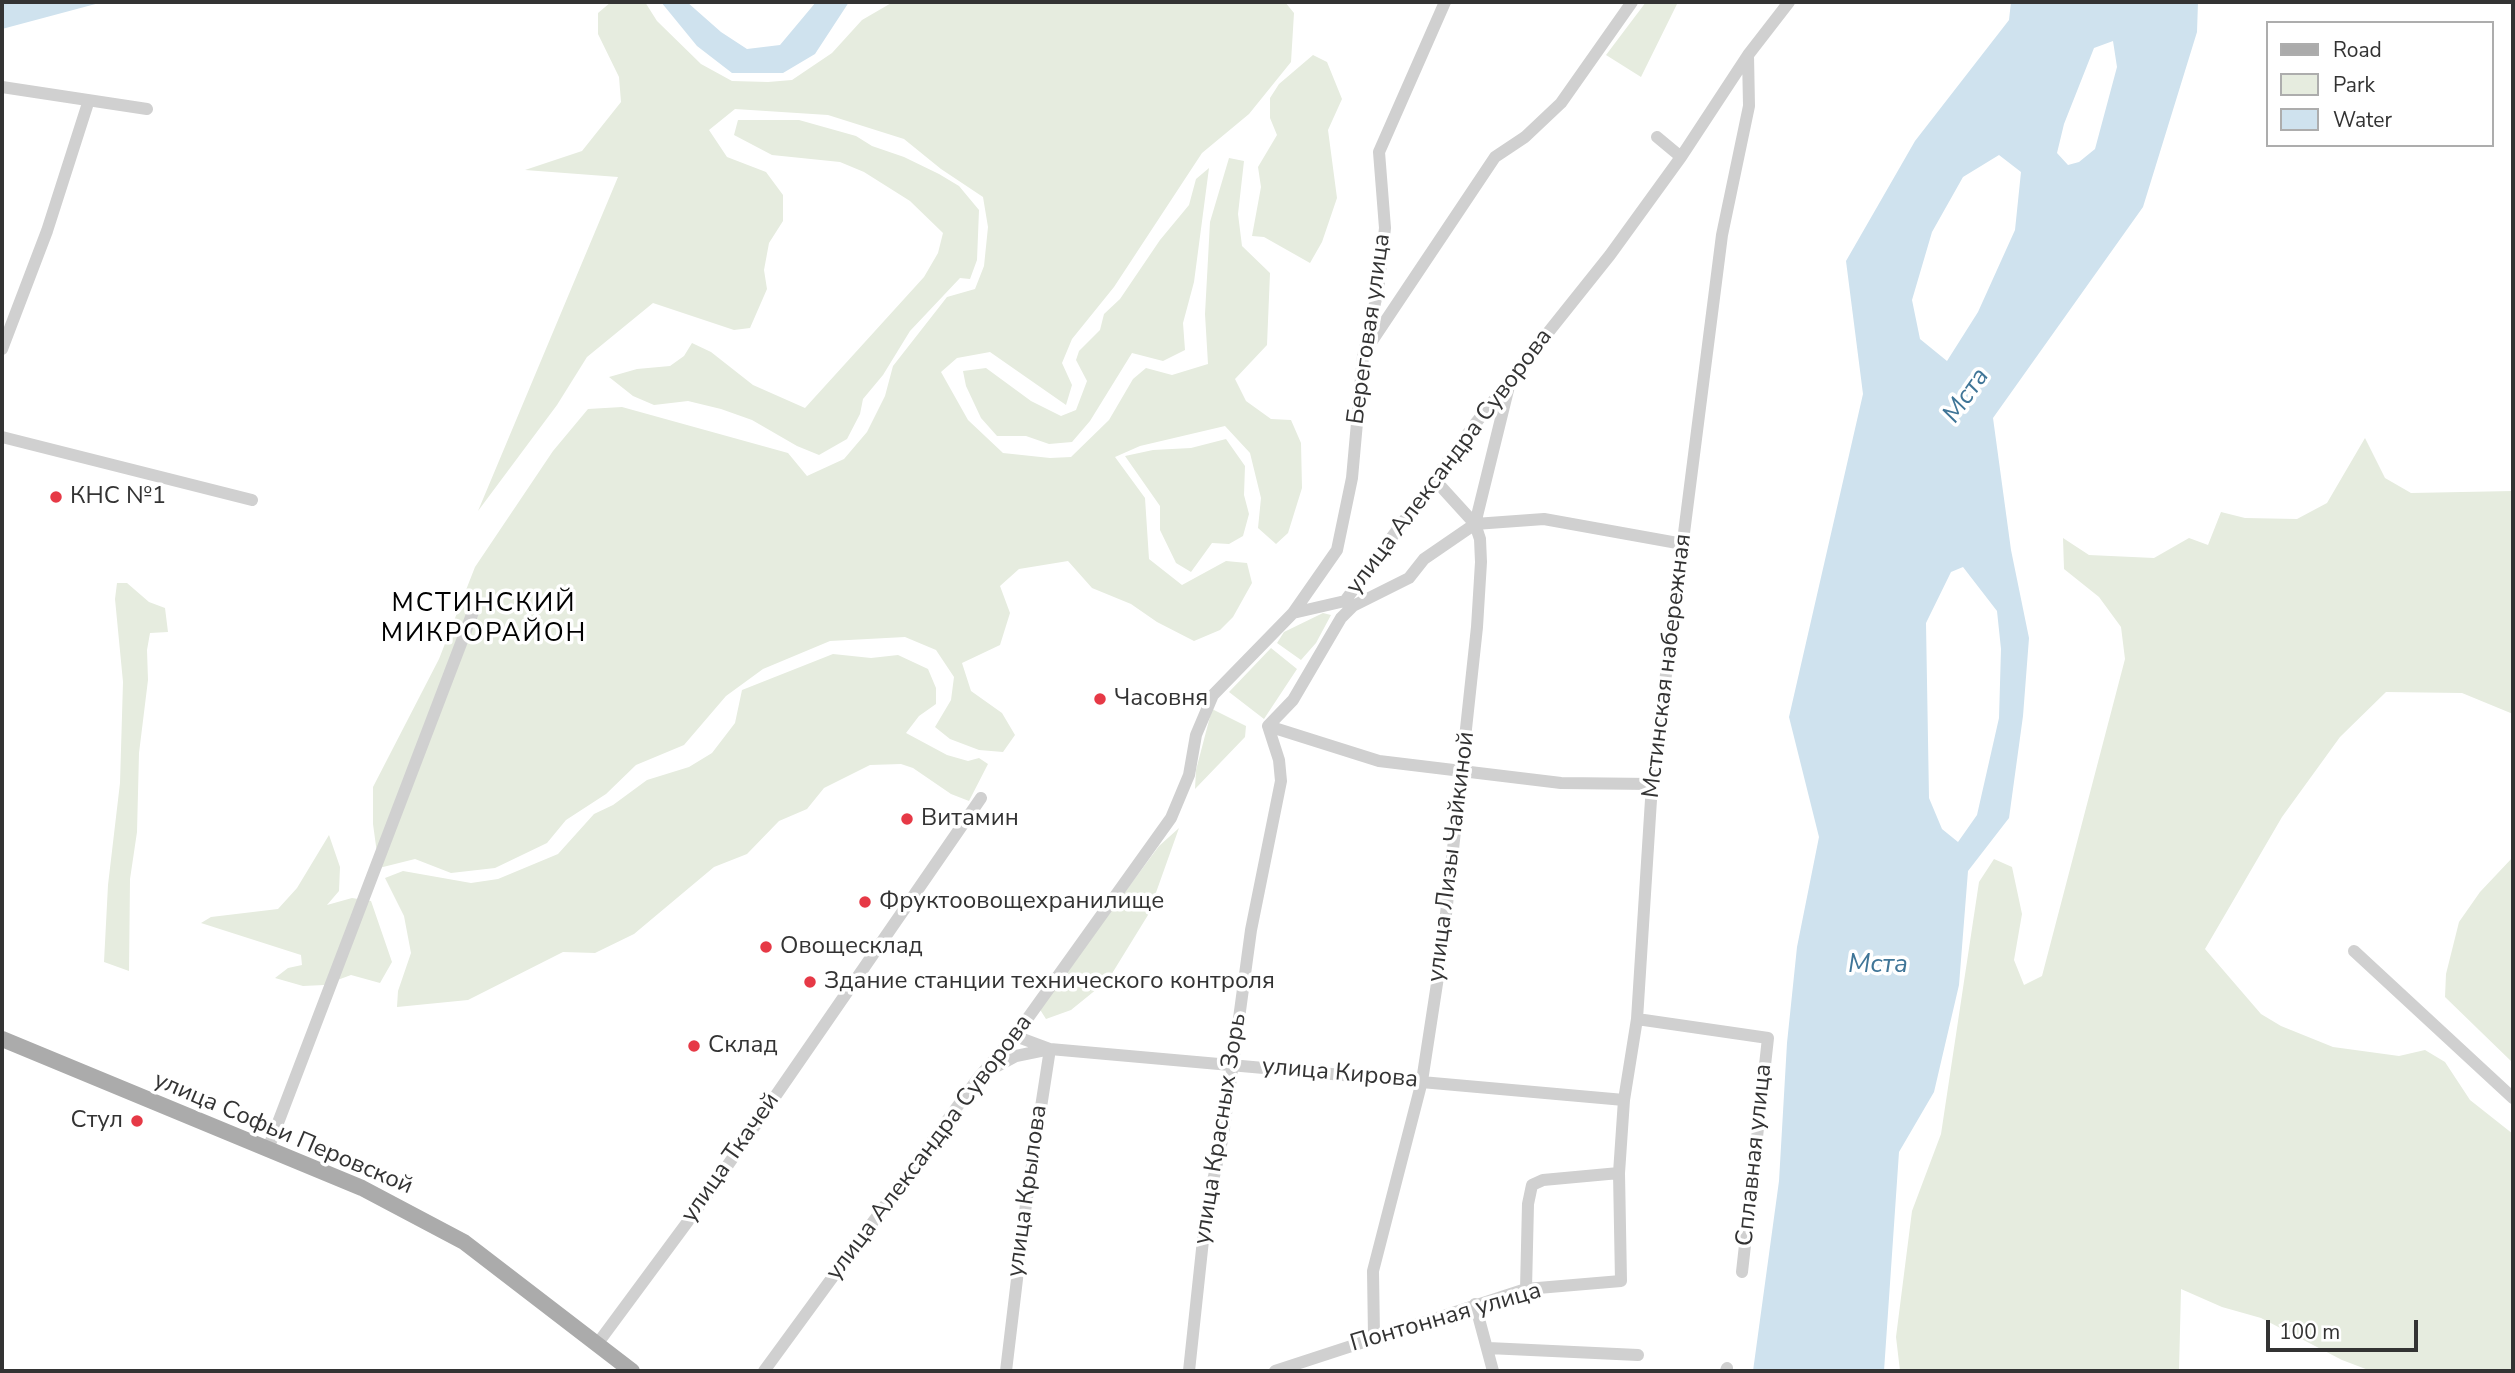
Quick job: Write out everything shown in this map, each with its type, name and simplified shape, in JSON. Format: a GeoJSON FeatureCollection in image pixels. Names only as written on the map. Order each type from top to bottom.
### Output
{"type":"FeatureCollection","features":[{"type":"Feature","properties":{"kind":"main road","name":"улица Софьи Перовской"},"geometry":{"type":"LineString","coordinates":[[2,1039],[362,1188],[464,1242],[632,1371]]}},
{"type":"Feature","properties":{"kind":"street","name":"Береговая улица"},"geometry":{"type":"LineString","coordinates":[[1293,613],[1337,550],[1352,478],[1363,356],[1378,290],[1385,228],[1379,152],[1445,2]]}},
{"type":"Feature","properties":{"kind":"street"},"geometry":{"type":"LineString","coordinates":[[1363,356],[1495,157],[1525,137],[1560,103],[1632,2]]}},
{"type":"Feature","properties":{"kind":"street","name":"улица Александра Суворова"},"geometry":{"type":"LineString","coordinates":[[764,1371],[979,1077],[1015,1036],[1171,818],[1189,775],[1196,735],[1213,695],[1293,613],[1345,601],[1511,377],[1610,255],[1681,157],[1748,55],[1789,2]]}},
{"type":"Feature","properties":{"kind":"street","name":"Мстинская набережная"},"geometry":{"type":"LineString","coordinates":[[1622,1281],[1619,1173],[1623,1100],[1637,1019],[1652,784],[1722,235],[1749,106],[1748,55]]}},
{"type":"Feature","properties":{"kind":"street"},"geometry":{"type":"LineString","coordinates":[[2,87],[88,103],[147,109]]}},
{"type":"Feature","properties":{"kind":"street"},"geometry":{"type":"LineString","coordinates":[[2,349],[47,231],[88,103]]}},
{"type":"Feature","properties":{"kind":"street"},"geometry":{"type":"LineString","coordinates":[[1657,137],[1681,157]]}},
{"type":"Feature","properties":{"kind":"street","name":"улица Лизы Чайкиной"},"geometry":{"type":"LineString","coordinates":[[1374,1336],[1373,1271],[1422,1081],[1442,951],[1463,773],[1481,562],[1480,539],[1475,524],[1511,377]]}},
{"type":"Feature","properties":{"kind":"street"},"geometry":{"type":"LineString","coordinates":[[2,437],[252,500]]}},
{"type":"Feature","properties":{"kind":"street"},"geometry":{"type":"LineString","coordinates":[[1434,479],[1475,524]]}},
{"type":"Feature","properties":{"kind":"street"},"geometry":{"type":"LineString","coordinates":[[1652,784],[1561,783],[1379,761],[1268,726],[1293,701],[1347,612],[1409,578],[1424,558],[1475,524],[1544,520],[1683,544]]}},
{"type":"Feature","properties":{"kind":"street"},"geometry":{"type":"LineString","coordinates":[[268,1149],[473,612]]}},
{"type":"Feature","properties":{"kind":"street","name":"улица Красных Зорь"},"geometry":{"type":"LineString","coordinates":[[1189,1371],[1206,1212],[1223,1136],[1251,930],[1281,780],[1279,760],[1268,726]]}},
{"type":"Feature","properties":{"kind":"street","name":"улица Ткачей"},"geometry":{"type":"LineString","coordinates":[[598,1343],[703,1201],[981,798]]}},
{"type":"Feature","properties":{"kind":"street"},"geometry":{"type":"LineString","coordinates":[[2354,951],[2513,1098]]}},
{"type":"Feature","properties":{"kind":"street","name":"Сплавная улица"},"geometry":{"type":"LineString","coordinates":[[1637,1019],[1768,1038],[1742,1272]]}},
{"type":"Feature","properties":{"kind":"street"},"geometry":{"type":"LineString","coordinates":[[1015,1036],[1050,1049]]}},
{"type":"Feature","properties":{"kind":"street","name":"улица Кирова"},"geometry":{"type":"LineString","coordinates":[[979,1077],[1016,1056],[1050,1049],[1623,1100]]}},
{"type":"Feature","properties":{"kind":"street","name":"улица Крылова"},"geometry":{"type":"LineString","coordinates":[[1006,1371],[1026,1204],[1050,1049]]}},
{"type":"Feature","properties":{"kind":"street"},"geometry":{"type":"LineString","coordinates":[[1527,1289],[1528,1204],[1532,1185],[1543,1180],[1619,1173]]}},
{"type":"Feature","properties":{"kind":"street","name":"Понтонная улица"},"geometry":{"type":"LineString","coordinates":[[1275,1371],[1374,1336],[1527,1289],[1622,1281]]}},
{"type":"Feature","properties":{"kind":"street"},"geometry":{"type":"LineString","coordinates":[[1475,1304],[1493,1371]]}},
{"type":"Feature","properties":{"kind":"street"},"geometry":{"type":"LineString","coordinates":[[1488,1348],[1638,1355]]}},
{"type":"Feature","properties":{"kind":"green space"},"geometry":{"type":"Polygon","coordinates":[[[611,2],[645,2],[657,21],[701,64],[732,81],[768,82],[792,80],[832,53],[862,20],[893,2],[1285,2],[1294,13],[1291,62],[1249,114],[1202,153],[1114,287],[1072,339],[1062,363],[1072,385],[1066,405],[990,352],[957,358],[941,372],[968,420],[1003,453],[1050,458],[1071,457],[1109,420],[1133,379],[1146,368],[1172,375],[1208,364],[1205,314],[1210,222],[1229,158],[1244,161],[1238,214],[1242,246],[1270,273],[1267,345],[1235,379],[1246,401],[1271,419],[1291,420],[1301,443],[1302,488],[1288,533],[1276,544],[1258,528],[1261,498],[1250,453],[1225,426],[1140,446],[1115,457],[1145,498],[1149,559],[1182,585],[1226,561],[1247,563],[1252,583],[1233,617],[1220,630],[1194,641],[1157,622],[1131,604],[1092,588],[1068,561],[1019,569],[1000,586],[1010,613],[1000,645],[962,663],[971,691],[1002,713],[1015,735],[1003,752],[979,750],[950,739],[935,727],[951,700],[954,677],[936,650],[905,637],[830,641],[763,669],[726,696],[684,745],[636,765],[606,794],[566,820],[547,843],[495,868],[451,873],[415,859],[379,868],[373,824],[373,787],[439,659],[475,567],[553,451],[588,409],[622,407],[788,453],[807,476],[844,459],[867,432],[885,396],[893,366],[947,297],[975,289],[984,266],[988,227],[983,197],[941,169],[904,139],[828,115],[735,109],[709,130],[727,157],[766,172],[783,195],[783,221],[769,243],[764,270],[767,289],[750,328],[734,330],[653,303],[587,357],[557,405],[478,511],[618,177],[525,170],[582,151],[621,102],[619,77],[598,34],[598,13],[611,2]]]}},
{"type":"Feature","properties":{"kind":"green space"},"geometry":{"type":"Polygon","coordinates":[[[1646,2],[1678,2],[1641,77],[1606,55],[1646,2]]]}},
{"type":"Feature","properties":{"kind":"green space"},"geometry":{"type":"Polygon","coordinates":[[[1313,55],[1327,62],[1342,99],[1328,130],[1337,198],[1322,242],[1310,263],[1264,237],[1252,236],[1261,187],[1258,167],[1277,135],[1270,118],[1270,98],[1279,84],[1313,55]]]}},
{"type":"Feature","properties":{"kind":"green space"},"geometry":{"type":"Polygon","coordinates":[[[738,120],[799,120],[856,136],[959,186],[979,210],[977,260],[970,279],[960,278],[910,331],[883,375],[863,399],[860,414],[847,439],[819,455],[797,446],[752,420],[721,409],[688,401],[654,405],[633,396],[609,377],[637,369],[670,366],[684,356],[692,343],[711,352],[753,385],[805,408],[924,277],[938,253],[943,233],[910,201],[864,172],[840,162],[772,155],[734,135],[738,120]]]}},
{"type":"Feature","properties":{"kind":"green space"},"geometry":{"type":"Polygon","coordinates":[[[1209,168],[1194,282],[1183,323],[1185,350],[1163,361],[1132,353],[1090,421],[1072,442],[1049,444],[1026,436],[997,436],[981,418],[966,386],[963,371],[986,368],[1031,401],[1061,416],[1076,410],[1087,381],[1076,360],[1079,351],[1100,330],[1104,314],[1120,299],[1160,240],[1189,205],[1196,179],[1209,168]]]}},
{"type":"Feature","properties":{"kind":"green space"},"geometry":{"type":"Polygon","coordinates":[[[2365,438],[2385,478],[2411,493],[2513,491],[2513,714],[2462,693],[2386,692],[2340,737],[2282,817],[2205,949],[2261,1014],[2281,1026],[2333,1047],[2399,1056],[2425,1050],[2445,1062],[2470,1100],[2513,1134],[2513,1371],[2371,1371],[2342,1360],[2261,1318],[2222,1307],[2181,1289],[2179,1371],[1900,1371],[1896,1337],[1912,1211],[1941,1134],[1979,882],[1994,859],[2012,867],[2022,914],[2014,960],[2024,985],[2042,976],[2125,659],[2121,627],[2099,597],[2064,569],[2063,538],[2089,555],[2154,558],[2189,538],[2208,545],[2221,512],[2245,518],[2297,519],[2327,503],[2365,438]]]}},
{"type":"Feature","properties":{"kind":"green space"},"geometry":{"type":"Polygon","coordinates":[[[1226,439],[1245,466],[1244,495],[1249,514],[1243,536],[1229,544],[1212,543],[1191,572],[1176,563],[1160,530],[1160,506],[1125,456],[1153,450],[1191,448],[1226,439]]]}},
{"type":"Feature","properties":{"kind":"green space"},"geometry":{"type":"Polygon","coordinates":[[[117,583],[127,583],[149,602],[165,608],[168,632],[150,633],[147,650],[148,680],[139,753],[137,832],[130,879],[129,971],[104,962],[108,885],[120,783],[123,682],[115,599],[117,583]]]}},
{"type":"Feature","properties":{"kind":"green space"},"geometry":{"type":"Polygon","coordinates":[[[1323,613],[1331,615],[1316,643],[1301,660],[1277,643],[1284,632],[1323,613]]]}},
{"type":"Feature","properties":{"kind":"green space"},"geometry":{"type":"Polygon","coordinates":[[[1271,648],[1297,669],[1264,719],[1229,692],[1271,648]]]}},
{"type":"Feature","properties":{"kind":"green space"},"geometry":{"type":"Polygon","coordinates":[[[833,654],[871,658],[898,655],[928,669],[936,688],[936,704],[919,716],[906,733],[947,755],[968,761],[979,758],[988,764],[969,801],[951,794],[913,768],[901,764],[870,765],[824,788],[807,809],[779,821],[747,854],[714,867],[634,934],[595,953],[563,952],[468,1000],[397,1007],[398,991],[411,953],[404,916],[385,878],[403,871],[471,883],[498,879],[558,854],[594,814],[613,805],[647,780],[689,767],[712,753],[735,723],[742,690],[833,654]]]}},
{"type":"Feature","properties":{"kind":"green space"},"geometry":{"type":"Polygon","coordinates":[[[1212,709],[1246,726],[1245,737],[1195,789],[1196,770],[1212,709]]]}},
{"type":"Feature","properties":{"kind":"green space"},"geometry":{"type":"Polygon","coordinates":[[[1179,828],[1148,915],[1108,980],[1071,1010],[1046,1019],[1039,1008],[1159,846],[1179,828]]]}},
{"type":"Feature","properties":{"kind":"green space"},"geometry":{"type":"Polygon","coordinates":[[[329,835],[340,867],[339,891],[327,905],[352,898],[371,901],[392,962],[380,983],[351,975],[324,985],[303,986],[275,978],[288,968],[302,965],[301,955],[201,923],[211,917],[278,909],[297,888],[329,835]]]}},
{"type":"Feature","properties":{"kind":"green space"},"geometry":{"type":"Polygon","coordinates":[[[2513,857],[2513,1063],[2445,997],[2446,974],[2459,922],[2480,892],[2513,857]]]}},
{"type":"Feature","properties":{"kind":"water"},"geometry":{"type":"Polygon","coordinates":[[[2,2],[103,2],[2,29],[2,2]]]}},
{"type":"Feature","properties":{"kind":"water"},"geometry":{"type":"Polygon","coordinates":[[[661,2],[687,2],[721,32],[747,49],[780,45],[816,2],[849,2],[815,54],[783,73],[732,73],[697,46],[661,2]]]}},
{"type":"Feature","properties":{"kind":"water","name":"Мста"},"geometry":{"type":"Polygon","coordinates":[[[2011,2],[2198,2],[2197,32],[2143,207],[1993,418],[2011,550],[2029,638],[2023,716],[2009,818],[1968,871],[1959,985],[1934,1092],[1899,1152],[1884,1371],[1753,1371],[1779,1181],[1787,1043],[1797,947],[1819,837],[1789,717],[1863,394],[1846,261],[1915,141],[2009,20],[2011,2]],[[2113,41],[2094,48],[2064,124],[2057,153],[2068,165],[2079,162],[2095,149],[2117,67],[2113,41]],[[1999,155],[1963,177],[1932,232],[1912,300],[1920,339],[1947,361],[1978,312],[2015,230],[2021,172],[1999,155]],[[1963,567],[1951,572],[1926,623],[1929,798],[1942,829],[1958,842],[1977,815],[1999,718],[2001,649],[1997,611],[1963,567]]]}},
{"type":"Feature","properties":{"kind":"place","name":"КНС №1"},"geometry":{"type":"Point","coordinates":[56,497]}},
{"type":"Feature","properties":{"kind":"place","name":"Часовня"},"geometry":{"type":"Point","coordinates":[1100,699]}},
{"type":"Feature","properties":{"kind":"place","name":"Витамин"},"geometry":{"type":"Point","coordinates":[907,819]}},
{"type":"Feature","properties":{"kind":"place","name":"Фруктоовощехранилище"},"geometry":{"type":"Point","coordinates":[865,902]}},
{"type":"Feature","properties":{"kind":"place","name":"Овощесклад"},"geometry":{"type":"Point","coordinates":[766,947]}},
{"type":"Feature","properties":{"kind":"place","name":"Здание станции технического контроля"},"geometry":{"type":"Point","coordinates":[810,982]}},
{"type":"Feature","properties":{"kind":"place","name":"Склад"},"geometry":{"type":"Point","coordinates":[694,1046]}},
{"type":"Feature","properties":{"kind":"place","name":"Стул"},"geometry":{"type":"Point","coordinates":[137,1121]}},
{"type":"Feature","properties":{"kind":"district","name":"МСТИНСКИЙ МИКРОРАЙОН"},"geometry":{"type":"Point","coordinates":[484,620]}}]}
